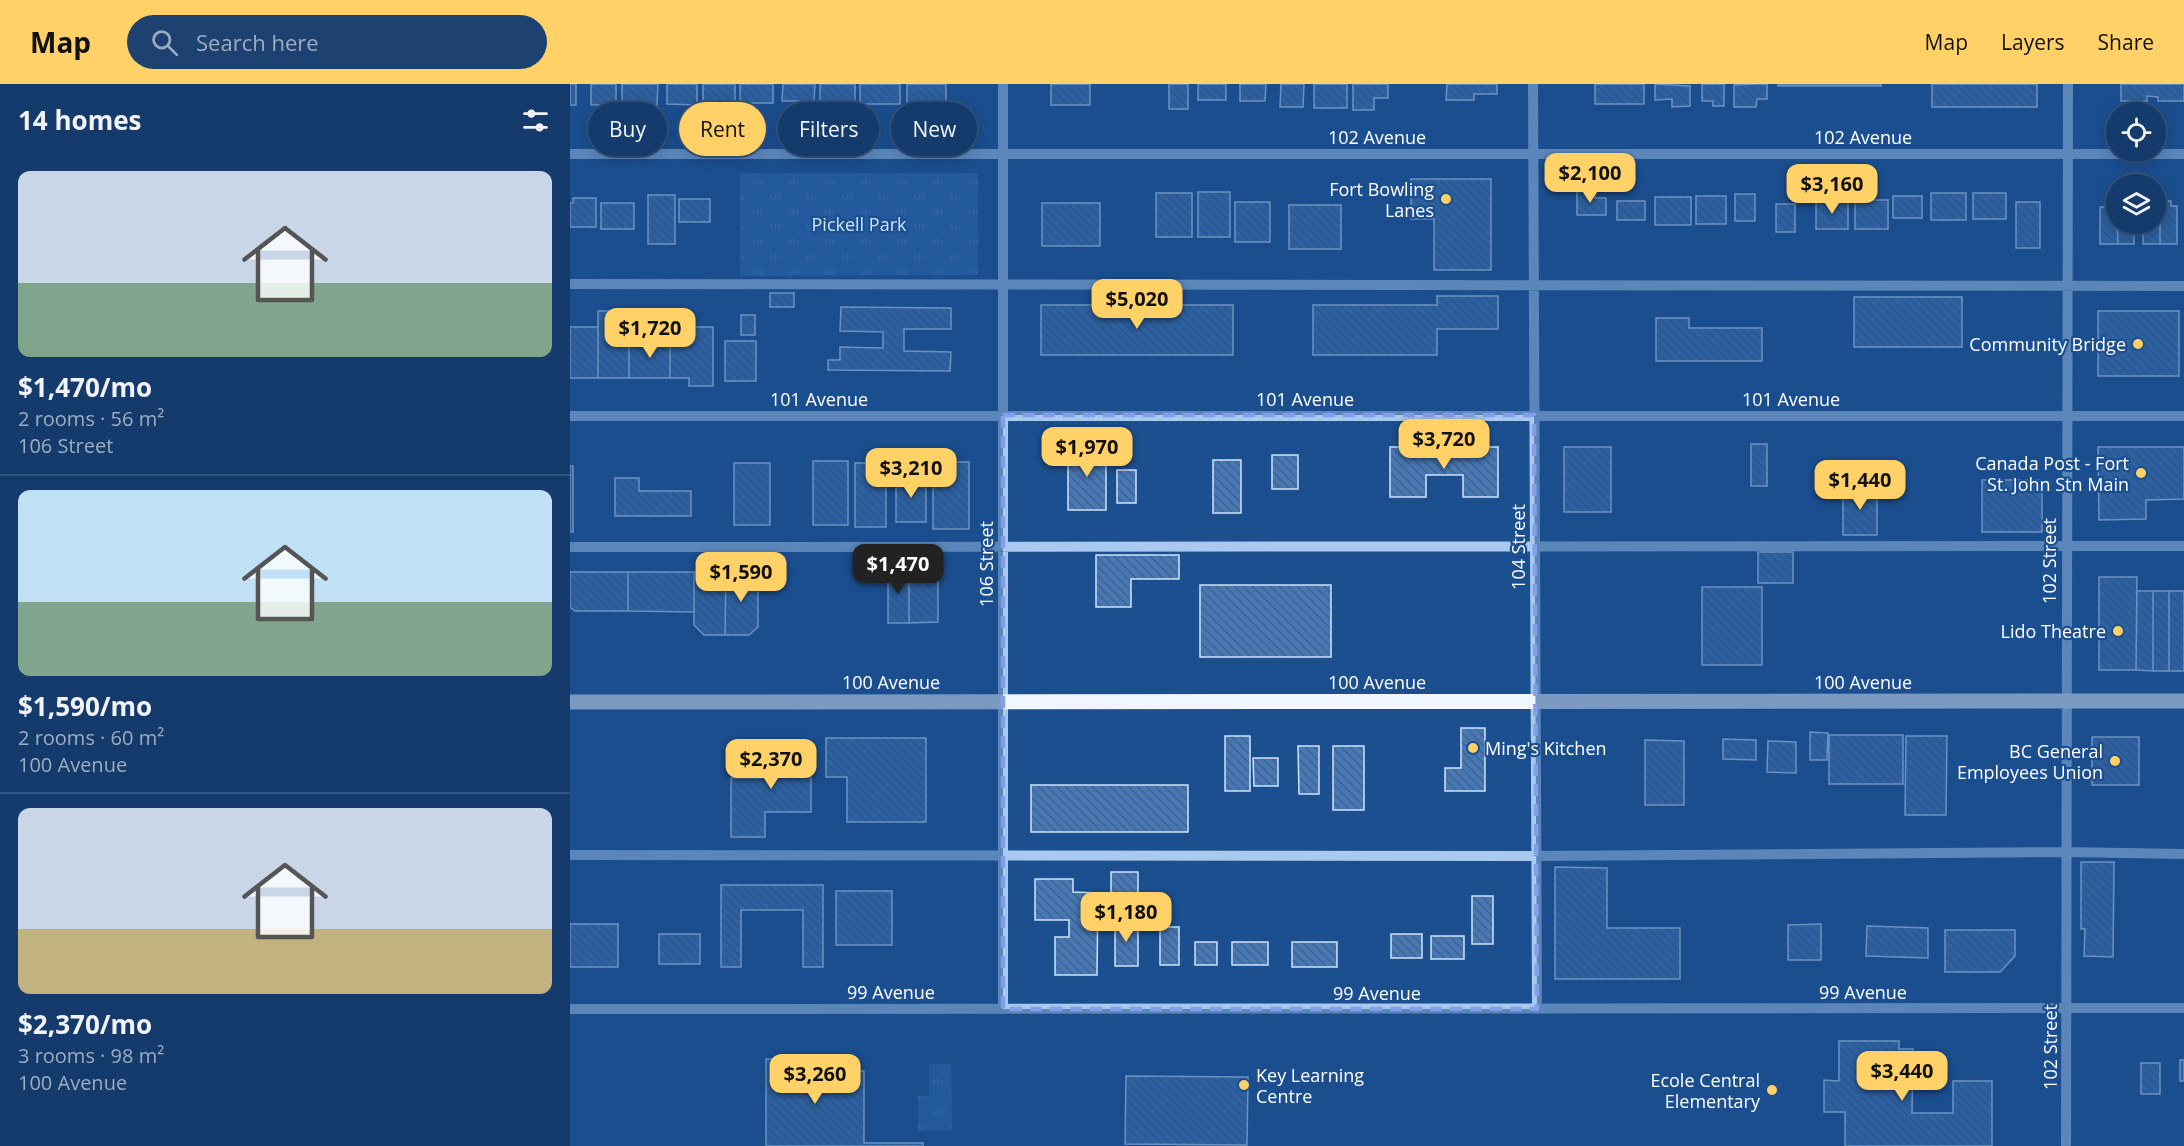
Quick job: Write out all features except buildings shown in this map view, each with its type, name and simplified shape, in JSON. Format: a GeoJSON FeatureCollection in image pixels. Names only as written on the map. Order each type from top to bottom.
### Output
{"type":"FeatureCollection","features":[{"type":"Feature","properties":{"kind":"main road","name":"100 Avenue"},"geometry":{"type":"LineString","coordinates":[[570,702],[2184,701]]}},
{"type":"Feature","properties":{"kind":"street","name":"106 Street"},"geometry":{"type":"LineString","coordinates":[[1002,1009],[1003,84]]}},
{"type":"Feature","properties":{"kind":"street","name":"104 Street"},"geometry":{"type":"LineString","coordinates":[[1533,84],[1537,1009]]}},
{"type":"Feature","properties":{"kind":"street","name":"102 Street"},"geometry":{"type":"LineString","coordinates":[[2066,1146],[2067,84]]}},
{"type":"Feature","properties":{"kind":"street","name":"102 Avenue"},"geometry":{"type":"LineString","coordinates":[[570,154],[2184,154]]}},
{"type":"Feature","properties":{"kind":"street"},"geometry":{"type":"LineString","coordinates":[[570,284],[2184,286]]}},
{"type":"Feature","properties":{"kind":"street","name":"101 Avenue"},"geometry":{"type":"LineString","coordinates":[[570,416],[2184,416]]}},
{"type":"Feature","properties":{"kind":"street"},"geometry":{"type":"LineString","coordinates":[[570,547],[2184,546]]}},
{"type":"Feature","properties":{"kind":"street"},"geometry":{"type":"LineString","coordinates":[[570,855],[1536,855],[2065,852],[2184,854]]}},
{"type":"Feature","properties":{"kind":"street","name":"99 Avenue"},"geometry":{"type":"LineString","coordinates":[[570,1009],[2184,1008]]}},
{"type":"Feature","properties":{"kind":"highlighted area"},"geometry":{"type":"Polygon","coordinates":[[[1003,415],[1534,415],[1537,1009],[1003,1009],[1003,415]]]}},
{"type":"Feature","properties":{"kind":"green space","name":"Pickell Park"},"geometry":{"type":"Polygon","coordinates":[[[740,173],[978,173],[978,275],[740,276],[740,173]]]}},
{"type":"Feature","properties":{"kind":"green space"},"geometry":{"type":"Polygon","coordinates":[[[929,1064],[951,1064],[952,1130],[918,1131],[918,1096],[929,1096],[929,1064]]]}},
{"type":"Feature","properties":{"kind":"place","name":"Fort Bowling Lanes"},"geometry":{"type":"Point","coordinates":[1446,199]}},
{"type":"Feature","properties":{"kind":"place","name":"Community Bridge"},"geometry":{"type":"Point","coordinates":[2138,344]}},
{"type":"Feature","properties":{"kind":"place","name":"Canada Post - Fort St. John Stn Main"},"geometry":{"type":"Point","coordinates":[2141,473]}},
{"type":"Feature","properties":{"kind":"place","name":"Lido Theatre"},"geometry":{"type":"Point","coordinates":[2118,631]}},
{"type":"Feature","properties":{"kind":"place","name":"Ming's Kitchen"},"geometry":{"type":"Point","coordinates":[1473,748]}},
{"type":"Feature","properties":{"kind":"place","name":"BC General Employees Union"},"geometry":{"type":"Point","coordinates":[2115,761]}},
{"type":"Feature","properties":{"kind":"place","name":"Key Learning Centre"},"geometry":{"type":"Point","coordinates":[1244,1085]}},
{"type":"Feature","properties":{"kind":"place","name":"Ecole Central Elementary"},"geometry":{"type":"Point","coordinates":[1772,1090]}}]}
